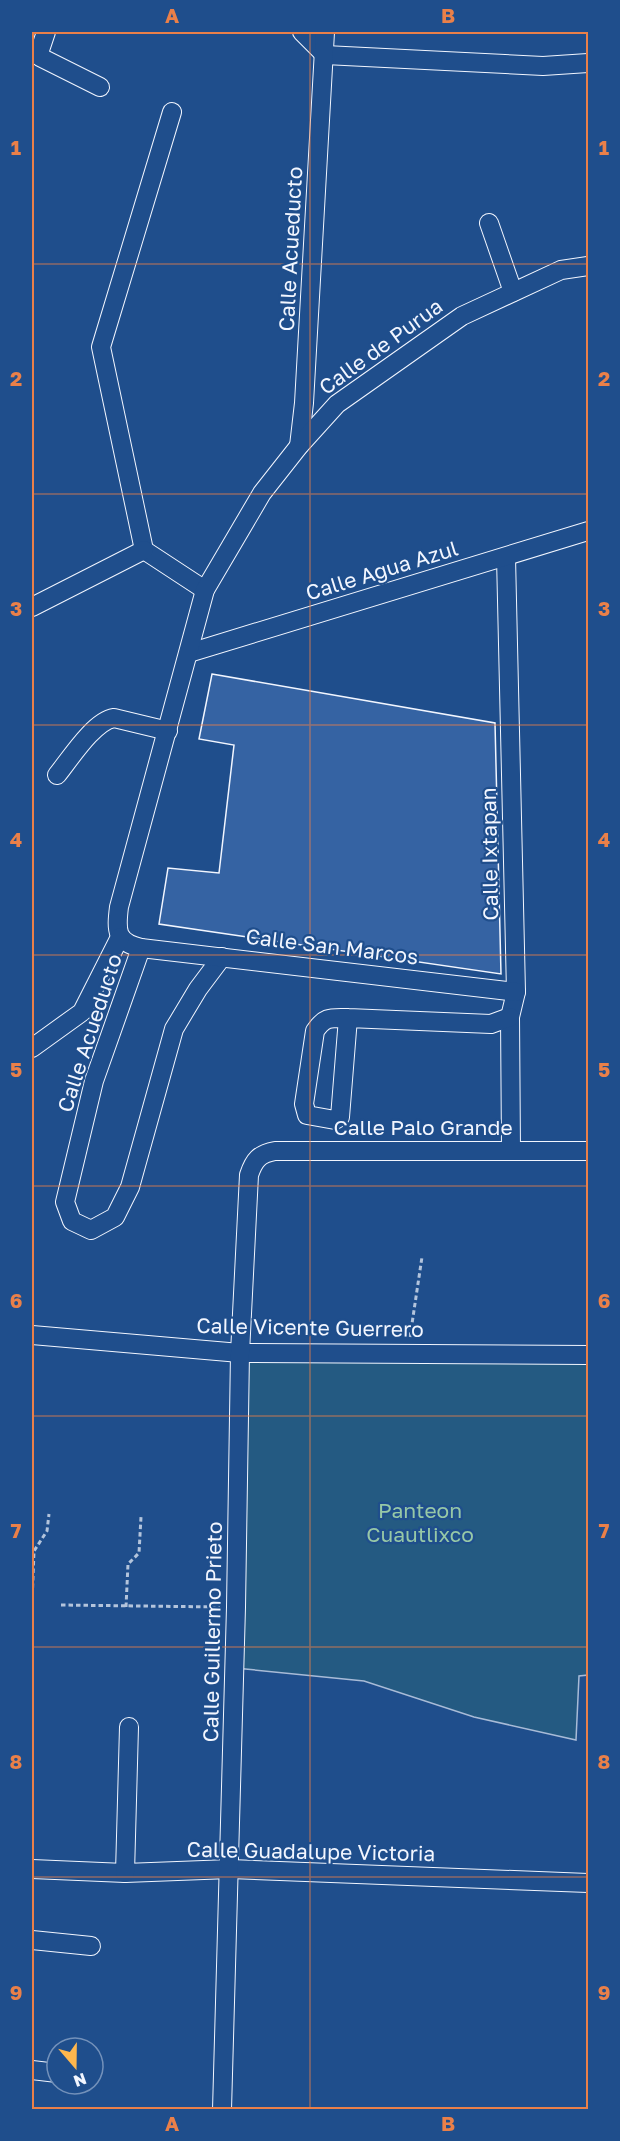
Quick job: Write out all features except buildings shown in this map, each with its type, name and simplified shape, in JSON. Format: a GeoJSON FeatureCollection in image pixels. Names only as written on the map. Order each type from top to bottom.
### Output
{"type":"FeatureCollection","features":[{"type":"Feature","properties":{"kind":"street"},"geometry":{"type":"LineString","coordinates":[[46,32],[40,57],[100,87]]}},
{"type":"Feature","properties":{"kind":"street"},"geometry":{"type":"LineString","coordinates":[[302,32],[325,55],[543,66],[588,63]]}},
{"type":"Feature","properties":{"kind":"street","name":"Calle Acueducto"},"geometry":{"type":"LineString","coordinates":[[299,446],[304,403],[325,32]]}},
{"type":"Feature","properties":{"kind":"street"},"geometry":{"type":"LineString","coordinates":[[172,112],[101,347],[144,550],[205,590]]}},
{"type":"Feature","properties":{"kind":"street"},"geometry":{"type":"LineString","coordinates":[[489,224],[513,292]]}},
{"type":"Feature","properties":{"kind":"street","name":"Calle de Purua"},"geometry":{"type":"LineString","coordinates":[[189,653],[205,590],[262,493],[299,446],[337,404],[462,315],[561,270],[588,266]]}},
{"type":"Feature","properties":{"kind":"street","name":"Calle Agua Azul"},"geometry":{"type":"LineString","coordinates":[[189,653],[588,531]]}},
{"type":"Feature","properties":{"kind":"street"},"geometry":{"type":"LineString","coordinates":[[32,607],[144,550]]}},
{"type":"Feature","properties":{"kind":"street","name":"Calle Ixtapan"},"geometry":{"type":"LineString","coordinates":[[506,557],[516,992],[510,1017],[511,1150]]}},
{"type":"Feature","properties":{"kind":"street","name":"Calle Acueducto"},"geometry":{"type":"LineString","coordinates":[[189,653],[119,907],[117,924],[120,937],[129,945],[141,948],[94,1081],[65,1202],[72,1221],[92,1230],[115,1217],[130,1187],[174,1029],[198,988],[222,957]]}},
{"type":"Feature","properties":{"kind":"street"},"geometry":{"type":"LineString","coordinates":[[57,775],[96,728],[107,719],[114,718],[168,731]]}},
{"type":"Feature","properties":{"kind":"street"},"geometry":{"type":"LineString","coordinates":[[32,1048],[82,1012],[120,937]]}},
{"type":"Feature","properties":{"kind":"street","name":"Calle San Marcos"},"geometry":{"type":"LineString","coordinates":[[141,948],[516,992]]}},
{"type":"Feature","properties":{"kind":"street"},"geometry":{"type":"LineString","coordinates":[[348,1018],[340,1117],[335,1120],[307,1115],[304,1104],[315,1031],[321,1021],[331,1018],[348,1018],[491,1024],[510,1017]]}},
{"type":"Feature","properties":{"kind":"street","name":"Calle Palo Grande"},"geometry":{"type":"LineString","coordinates":[[258,1157],[275,1151],[588,1151]]}},
{"type":"Feature","properties":{"kind":"street","name":"Calle Guillermo Prieto"},"geometry":{"type":"LineString","coordinates":[[222,2109],[237,1607],[240,1353],[249,1176],[252,1165],[258,1157]]}},
{"type":"Feature","properties":{"kind":"street","name":"Calle Vicente Guerrero"},"geometry":{"type":"LineString","coordinates":[[32,1335],[240,1353],[588,1355]]}},
{"type":"Feature","properties":{"kind":"street"},"geometry":{"type":"LineString","coordinates":[[125,1873],[129,1727]]}},
{"type":"Feature","properties":{"kind":"street","name":"Calle Guadalupe Victoria"},"geometry":{"type":"LineString","coordinates":[[32,1869],[125,1873],[230,1869],[588,1883]]}},
{"type":"Feature","properties":{"kind":"street"},"geometry":{"type":"LineString","coordinates":[[32,1940],[90,1946]]}},
{"type":"Feature","properties":{"kind":"path"},"geometry":{"type":"LineString","coordinates":[[408,1353],[422,1257]]}},
{"type":"Feature","properties":{"kind":"path"},"geometry":{"type":"LineString","coordinates":[[32,1603],[34,1551],[47,1530],[49,1514]]}},
{"type":"Feature","properties":{"kind":"path"},"geometry":{"type":"LineString","coordinates":[[126,1607],[128,1564],[139,1553],[141,1517]]}},
{"type":"Feature","properties":{"kind":"path"},"geometry":{"type":"LineString","coordinates":[[61,1605],[237,1607]]}},
{"type":"Feature","properties":{"kind":"green space","name":"Panteon Cuautlixco"},"geometry":{"type":"Polygon","coordinates":[[[240,1353],[588,1355],[588,1675],[579,1676],[576,1740],[474,1717],[364,1681],[235,1668],[240,1353]]]}}]}
